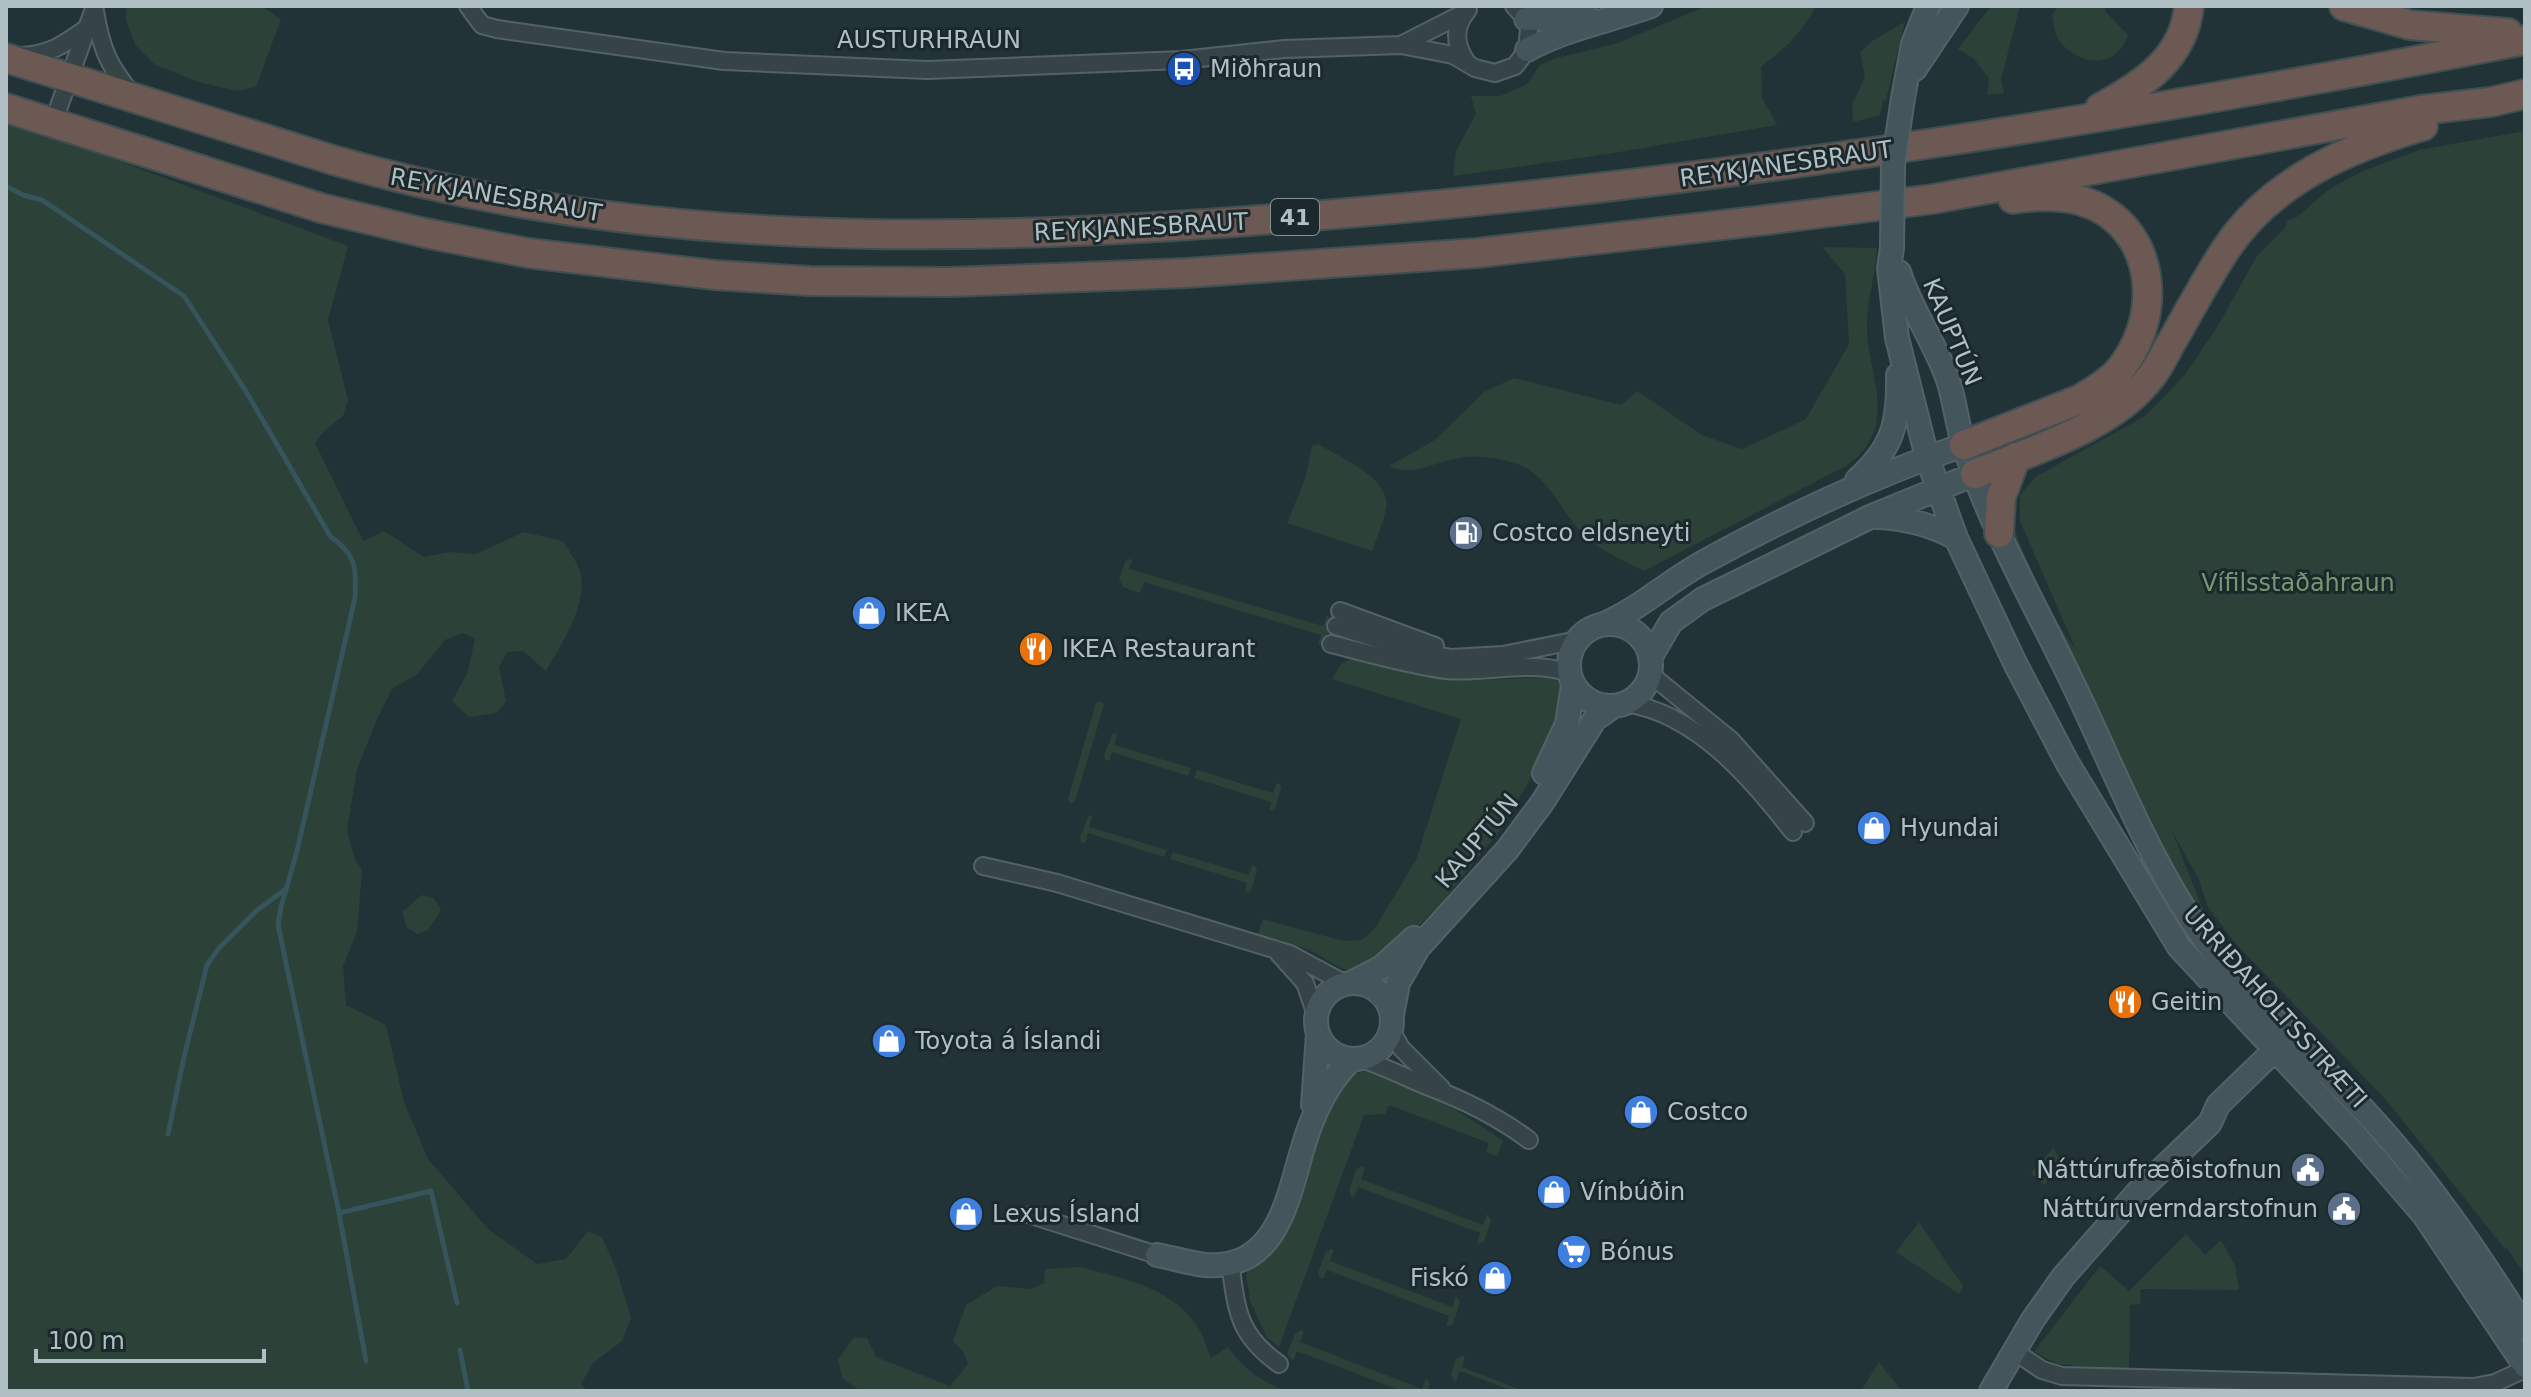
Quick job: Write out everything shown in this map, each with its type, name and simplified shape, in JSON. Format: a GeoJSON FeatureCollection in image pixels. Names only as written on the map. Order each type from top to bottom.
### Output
{"type":"FeatureCollection","features":[{"type":"Feature","properties":{"kind":"highway"},"geometry":{"type":"LineString","coordinates":[[2082,118],[2126,94],[2167,62],[2177,46],[2189,6]]}},
{"type":"Feature","properties":{"kind":"highway"},"geometry":{"type":"LineString","coordinates":[[2344,6],[2410,25],[2525,37]]}},
{"type":"Feature","properties":{"kind":"highway","name":"REYKJANESBRAUT"},"geometry":{"type":"LineString","coordinates":[[6,58],[384,175],[487,197],[593,214],[715,227],[889,234],[1111,230],[1559,194],[1699,177],[2272,89],[2525,37]]}},
{"type":"Feature","properties":{"kind":"highway","name":"REYKJANESBRAUT"},"geometry":{"type":"LineString","coordinates":[[6,108],[253,188],[425,233],[574,260],[668,271],[809,281],[997,281],[1186,273],[1477,253],[1766,220],[1933,199],[2421,110],[2491,102],[2525,94]]}},
{"type":"Feature","properties":{"kind":"highway"},"geometry":{"type":"LineString","coordinates":[[1975,474],[2084,430],[2121,405],[2149,380],[2227,247],[2268,201],[2340,154],[2491,102]]}},
{"type":"Feature","properties":{"kind":"highway"},"geometry":{"type":"LineString","coordinates":[[1766,220],[1822,223],[2031,196],[2052,196],[2092,205],[2110,216],[2129,234],[2143,260],[2149,286],[2139,337],[2120,369],[2081,399],[1964,445]]}},
{"type":"Feature","properties":{"kind":"highway"},"geometry":{"type":"LineString","coordinates":[[1999,533],[2001,497],[2016,457]]}},
{"type":"Feature","properties":{"kind":"street"},"geometry":{"type":"LineString","coordinates":[[53,123],[95,6]]}},
{"type":"Feature","properties":{"kind":"street"},"geometry":{"type":"LineString","coordinates":[[95,6],[100,43],[108,60],[136,99]]}},
{"type":"Feature","properties":{"kind":"street","name":"AUSTURHRAUN"},"geometry":{"type":"LineString","coordinates":[[1527,50],[1550,37],[1651,6]]}},
{"type":"Feature","properties":{"kind":"street","name":"KAUPTÚN"},"geometry":{"type":"LineString","coordinates":[[1928,6],[1913,44],[1893,165],[1889,268],[1897,338],[1927,457],[1938,488]]}},
{"type":"Feature","properties":{"kind":"street","name":"KAUPTÚN"},"geometry":{"type":"LineString","coordinates":[[1905,91],[1926,50],[1957,6]]}},
{"type":"Feature","properties":{"kind":"street","name":"AUSTURHRAUN"},"geometry":{"type":"LineString","coordinates":[[469,7],[482,25],[497,29],[724,61],[927,70],[1182,60],[1284,49],[1401,45],[1433,49],[1484,72],[1505,71],[1522,59],[1527,50],[1529,29],[1520,12]]}},
{"type":"Feature","properties":{"kind":"street","name":"AUSTURHRAUN"},"geometry":{"type":"LineString","coordinates":[[1401,45],[1471,8]]}},
{"type":"Feature","properties":{"kind":"street","name":"AUSTURHRAUN"},"geometry":{"type":"LineString","coordinates":[[1467,62],[1460,53],[1456,35],[1471,8]]}},
{"type":"Feature","properties":{"kind":"street","name":"AUSTURHRAUN"},"geometry":{"type":"LineString","coordinates":[[1520,12],[1609,17]]}},
{"type":"Feature","properties":{"kind":"street"},"geometry":{"type":"LineString","coordinates":[[6,58],[41,55],[57,49],[87,28]]}},
{"type":"Feature","properties":{"kind":"street","name":"KAUPTÚN"},"geometry":{"type":"LineString","coordinates":[[1892,248],[1911,307],[1949,381],[1964,445]]}},
{"type":"Feature","properties":{"kind":"street"},"geometry":{"type":"LineString","coordinates":[[1845,492],[1872,468],[1889,441],[1897,399],[1897,338]]}},
{"type":"Feature","properties":{"kind":"street"},"geometry":{"type":"LineString","coordinates":[[1338,619],[1451,658],[1503,655],[1578,640],[1593,628],[1623,616],[1655,591],[1703,562],[1845,492],[1927,457],[1964,445]]}},
{"type":"Feature","properties":{"kind":"street","name":"URRIÐAHOLTSSTRÆTI"},"geometry":{"type":"LineString","coordinates":[[1964,445],[1999,533],[2174,893],[2288,1049],[2424,1215],[2525,1367]]}},
{"type":"Feature","properties":{"kind":"street","name":"KAUPTÚN"},"geometry":{"type":"LineString","coordinates":[[1391,1022],[1398,983],[1418,948],[1507,850],[1542,803],[1595,719],[1637,696],[1645,686],[1650,666],[1671,622],[1694,604],[1740,579],[1872,516],[1975,474]]}},
{"type":"Feature","properties":{"kind":"street","name":"URRIÐAHOLTSSTRÆTI"},"geometry":{"type":"LineString","coordinates":[[1938,488],[1956,538],[2040,713],[2114,843],[2179,947],[2419,1171],[2525,1328]]}},
{"type":"Feature","properties":{"kind":"street"},"geometry":{"type":"LineString","coordinates":[[1872,516],[1906,519],[1956,538]]}},
{"type":"Feature","properties":{"kind":"street"},"geometry":{"type":"LineString","coordinates":[[1331,644],[1446,670],[1544,667],[1571,679],[1590,702],[1643,706],[1662,713],[1704,739],[1799,828],[1731,740],[1650,666],[1639,636],[1617,625],[1604,624]]}},
{"type":"Feature","properties":{"kind":"street","name":"KAUPTÚN"},"geometry":{"type":"LineString","coordinates":[[1317,1025],[1323,998],[1337,987],[1382,967],[1411,941],[1461,887],[1541,780],[1567,724],[1572,650],[1578,640]]}},
{"type":"Feature","properties":{"kind":"street"},"geometry":{"type":"LineString","coordinates":[[983,866],[1072,888],[1243,939],[1303,959],[1348,983],[1362,984],[1382,995],[1401,1048],[1443,1090]]}},
{"type":"Feature","properties":{"kind":"street"},"geometry":{"type":"LineString","coordinates":[[1278,953],[1305,983],[1326,1047],[1338,1056],[1356,1059],[1443,1090],[1464,1103],[1496,1116],[1529,1140]]}},
{"type":"Feature","properties":{"kind":"street"},"geometry":{"type":"LineString","coordinates":[[1031,1215],[1157,1255],[1206,1265],[1230,1263],[1249,1255],[1272,1235],[1281,1220],[1311,1123],[1332,1080],[1356,1059],[1380,1049],[1391,1022]]}},
{"type":"Feature","properties":{"kind":"street"},"geometry":{"type":"LineString","coordinates":[[1311,1123],[1317,1025]]}},
{"type":"Feature","properties":{"kind":"street"},"geometry":{"type":"LineString","coordinates":[[1991,1391],[2063,1277],[2137,1193],[2210,1123],[2218,1105],[2288,1049]]}},
{"type":"Feature","properties":{"kind":"street"},"geometry":{"type":"LineString","coordinates":[[1230,1263],[1236,1303],[1245,1331],[1262,1352],[1279,1364]]}},
{"type":"Feature","properties":{"kind":"street"},"geometry":{"type":"LineString","coordinates":[[2014,1351],[2042,1370],[2062,1376],[2169,1385],[2473,1387],[2495,1383],[2525,1367]]}},
{"type":"Feature","properties":{"kind":"green space"},"geometry":{"type":"Polygon","coordinates":[[[127,6],[261,6],[281,19],[256,87],[236,91],[199,82],[155,65],[136,46],[126,20],[127,6]]]}},
{"type":"Feature","properties":{"kind":"green space"},"geometry":{"type":"Polygon","coordinates":[[[1707,6],[1816,6],[1792,40],[1761,66],[1762,98],[1777,125],[1453,176],[1456,151],[1476,114],[1471,96],[1500,96],[1527,84],[1540,65],[1556,58],[1615,44],[1707,6]]]}},
{"type":"Feature","properties":{"kind":"green space"},"geometry":{"type":"Polygon","coordinates":[[[1991,6],[2020,6],[2001,79],[2004,93],[1987,95],[1989,78],[1973,58],[1958,49],[1991,6]]]}},
{"type":"Feature","properties":{"kind":"green space"},"geometry":{"type":"Polygon","coordinates":[[[2058,6],[2107,6],[2105,11],[2128,35],[2115,54],[2106,59],[2096,61],[2076,55],[2066,48],[2056,34],[2052,15],[2058,6]]]}},
{"type":"Feature","properties":{"kind":"green space"},"geometry":{"type":"Polygon","coordinates":[[[1905,22],[1880,115],[1853,122],[1852,105],[1865,77],[1860,52],[1872,41],[1905,22]]]}},
{"type":"Feature","properties":{"kind":"green space"},"geometry":{"type":"Polygon","coordinates":[[[6,115],[97,144],[95,152],[348,246],[328,320],[348,400],[343,416],[325,430],[315,443],[363,541],[384,531],[424,557],[450,552],[476,554],[524,532],[563,541],[578,566],[582,581],[578,608],[559,648],[546,671],[523,651],[507,652],[499,667],[506,701],[497,713],[469,717],[452,701],[467,674],[475,639],[463,633],[445,640],[417,674],[392,689],[357,769],[347,830],[355,860],[362,870],[357,932],[343,966],[346,1005],[386,1025],[404,1102],[428,1159],[488,1229],[537,1264],[566,1259],[588,1231],[602,1237],[617,1271],[631,1318],[622,1341],[593,1363],[581,1384],[588,1391],[6,1391],[6,115]]]}},
{"type":"Feature","properties":{"kind":"green space","name":"Vífilsstaðahraun"},"geometry":{"type":"Polygon","coordinates":[[[2525,131],[2525,1275],[2507,1248],[2387,1101],[2235,943],[2208,907],[2199,880],[2172,831],[2203,910],[2198,915],[2159,849],[2005,519],[2010,516],[2038,586],[2076,650],[2020,521],[2020,495],[2035,477],[2145,416],[2184,376],[2216,329],[2257,256],[2285,228],[2288,220],[2297,217],[2331,188],[2363,171],[2419,150],[2525,131]]]}},
{"type":"Feature","properties":{"kind":"green space"},"geometry":{"type":"Polygon","coordinates":[[[1822,247],[1877,248],[1867,322],[1877,398],[1873,434],[1863,451],[1846,466],[1644,571],[1586,537],[1546,485],[1526,468],[1514,463],[1473,457],[1415,470],[1389,466],[1435,440],[1484,392],[1514,378],[1621,405],[1637,391],[1702,435],[1742,449],[1806,419],[1849,344],[1845,274],[1822,247]]]}},
{"type":"Feature","properties":{"kind":"green space"},"geometry":{"type":"Polygon","coordinates":[[[1318,444],[1363,470],[1381,488],[1386,498],[1386,509],[1372,551],[1287,523],[1305,479],[1312,446],[1318,444]]]}},
{"type":"Feature","properties":{"kind":"green space"},"geometry":{"type":"Polygon","coordinates":[[[1129,559],[1132,560],[1129,569],[1323,626],[1327,616],[1331,622],[1325,642],[1318,645],[1321,635],[1144,582],[1140,593],[1123,587],[1119,579],[1129,559]]]}},
{"type":"Feature","properties":{"kind":"green space"},"geometry":{"type":"Polygon","coordinates":[[[1355,657],[1439,676],[1480,680],[1550,677],[1559,682],[1565,692],[1551,743],[1501,829],[1442,902],[1409,936],[1359,975],[1310,950],[1258,934],[1263,919],[1343,941],[1362,940],[1375,928],[1416,860],[1461,719],[1332,679],[1341,664],[1355,657]]]}},
{"type":"Feature","properties":{"kind":"green space"},"geometry":{"type":"Polygon","coordinates":[[[1101,701],[1104,705],[1075,801],[1070,804],[1068,799],[1096,703],[1101,701]]]}},
{"type":"Feature","properties":{"kind":"green space"},"geometry":{"type":"Polygon","coordinates":[[[1113,733],[1117,734],[1114,745],[1191,768],[1188,776],[1112,752],[1109,761],[1105,760],[1113,733]]]}},
{"type":"Feature","properties":{"kind":"green space"},"geometry":{"type":"Polygon","coordinates":[[[1197,770],[1273,793],[1277,783],[1280,784],[1275,809],[1269,811],[1271,802],[1194,778],[1197,770]]]}},
{"type":"Feature","properties":{"kind":"green space"},"geometry":{"type":"Polygon","coordinates":[[[1089,815],[1092,816],[1089,827],[1167,850],[1164,857],[1088,833],[1085,843],[1081,842],[1089,815]]]}},
{"type":"Feature","properties":{"kind":"green space"},"geometry":{"type":"Polygon","coordinates":[[[1173,852],[1249,875],[1252,865],[1255,866],[1257,870],[1251,891],[1245,893],[1247,883],[1170,859],[1173,852]]]}},
{"type":"Feature","properties":{"kind":"green space"},"geometry":{"type":"Polygon","coordinates":[[[422,895],[434,898],[441,910],[428,930],[418,934],[407,928],[402,912],[422,895]]]}},
{"type":"Feature","properties":{"kind":"green space"},"geometry":{"type":"Polygon","coordinates":[[[1375,1070],[1441,1102],[1503,1141],[1497,1156],[1486,1152],[1489,1143],[1389,1105],[1385,1114],[1364,1115],[1279,1347],[1267,1338],[1250,1301],[1246,1274],[1249,1264],[1279,1242],[1293,1218],[1325,1109],[1352,1074],[1375,1070]]]}},
{"type":"Feature","properties":{"kind":"green space"},"geometry":{"type":"Polygon","coordinates":[[[2053,1148],[2063,1165],[2044,1185],[2031,1173],[2053,1148]]]}},
{"type":"Feature","properties":{"kind":"green space"},"geometry":{"type":"Polygon","coordinates":[[[1362,1166],[1365,1168],[1361,1179],[1483,1225],[1487,1214],[1491,1220],[1484,1242],[1477,1244],[1480,1233],[1358,1187],[1354,1197],[1351,1196],[1349,1190],[1356,1170],[1362,1166]]]}},
{"type":"Feature","properties":{"kind":"green space"},"geometry":{"type":"Polygon","coordinates":[[[1919,1222],[1963,1286],[1959,1294],[1896,1252],[1919,1222]]]}},
{"type":"Feature","properties":{"kind":"green space"},"geometry":{"type":"Polygon","coordinates":[[[2186,1234],[2205,1255],[2221,1240],[2235,1265],[2239,1290],[2141,1289],[2140,1304],[2130,1305],[2129,1371],[2058,1364],[2034,1352],[2100,1266],[2129,1291],[2186,1234]]]}},
{"type":"Feature","properties":{"kind":"green space"},"geometry":{"type":"Polygon","coordinates":[[[1334,1250],[1330,1261],[1452,1307],[1456,1296],[1460,1302],[1453,1324],[1446,1327],[1449,1316],[1327,1270],[1323,1279],[1320,1278],[1318,1273],[1325,1253],[1334,1250]]]}},
{"type":"Feature","properties":{"kind":"green space"},"geometry":{"type":"Polygon","coordinates":[[[1080,1267],[1162,1294],[1188,1315],[1201,1332],[1211,1358],[1228,1347],[1253,1374],[1286,1391],[860,1391],[842,1378],[838,1360],[854,1337],[867,1338],[876,1357],[950,1386],[968,1364],[964,1353],[953,1341],[966,1305],[997,1286],[1031,1289],[1044,1283],[1045,1269],[1080,1267]]]}},
{"type":"Feature","properties":{"kind":"green space"},"geometry":{"type":"Polygon","coordinates":[[[1301,1330],[1304,1332],[1300,1342],[1422,1389],[1426,1378],[1430,1384],[1428,1391],[1402,1391],[1297,1351],[1293,1361],[1287,1354],[1295,1334],[1301,1330]]]}},
{"type":"Feature","properties":{"kind":"green space"},"geometry":{"type":"Polygon","coordinates":[[[1465,1356],[1462,1367],[1524,1391],[1513,1391],[1460,1371],[1456,1381],[1453,1380],[1451,1374],[1456,1359],[1465,1356]]]}},
{"type":"Feature","properties":{"kind":"green space"},"geometry":{"type":"Polygon","coordinates":[[[1879,1362],[1900,1389],[1899,1391],[1861,1391],[1879,1362]]]}},
{"type":"Feature","properties":{"kind":"waterway"},"geometry":{"type":"LineString","coordinates":[[6,186],[42,200],[184,296],[247,393],[330,536],[353,562],[355,598],[278,925],[339,1213],[366,1361]]}},
{"type":"Feature","properties":{"kind":"waterway"},"geometry":{"type":"LineString","coordinates":[[168,1134],[207,965],[219,948],[256,911],[286,889]]}},
{"type":"Feature","properties":{"kind":"waterway"},"geometry":{"type":"LineString","coordinates":[[339,1213],[431,1191],[457,1303]]}},
{"type":"Feature","properties":{"kind":"waterway"},"geometry":{"type":"LineString","coordinates":[[460,1350],[468,1391]]}},
{"type":"Feature","properties":{"kind":"place","name":"Miðhraun"},"geometry":{"type":"Point","coordinates":[1184,69]}},
{"type":"Feature","properties":{"kind":"place","name":"Costco eldsneyti"},"geometry":{"type":"Point","coordinates":[1466,533]}},
{"type":"Feature","properties":{"kind":"place","name":"IKEA"},"geometry":{"type":"Point","coordinates":[869,613]}},
{"type":"Feature","properties":{"kind":"place","name":"IKEA Restaurant"},"geometry":{"type":"Point","coordinates":[1036,649]}},
{"type":"Feature","properties":{"kind":"place","name":"Hyundai"},"geometry":{"type":"Point","coordinates":[1874,828]}},
{"type":"Feature","properties":{"kind":"place","name":"Geitin"},"geometry":{"type":"Point","coordinates":[2125,1002]}},
{"type":"Feature","properties":{"kind":"place","name":"Toyota á Íslandi"},"geometry":{"type":"Point","coordinates":[889,1041]}},
{"type":"Feature","properties":{"kind":"place","name":"Costco"},"geometry":{"type":"Point","coordinates":[1641,1112]}},
{"type":"Feature","properties":{"kind":"place","name":"Náttúrufræðistofnun"},"geometry":{"type":"Point","coordinates":[2308,1170]}},
{"type":"Feature","properties":{"kind":"place","name":"Vínbúðin"},"geometry":{"type":"Point","coordinates":[1554,1192]}},
{"type":"Feature","properties":{"kind":"place","name":"Náttúruverndarstofnun"},"geometry":{"type":"Point","coordinates":[2344,1209]}},
{"type":"Feature","properties":{"kind":"place","name":"Lexus Ísland"},"geometry":{"type":"Point","coordinates":[966,1214]}},
{"type":"Feature","properties":{"kind":"place","name":"Bónus"},"geometry":{"type":"Point","coordinates":[1574,1252]}},
{"type":"Feature","properties":{"kind":"place","name":"Fiskó"},"geometry":{"type":"Point","coordinates":[1495,1278]}}]}
